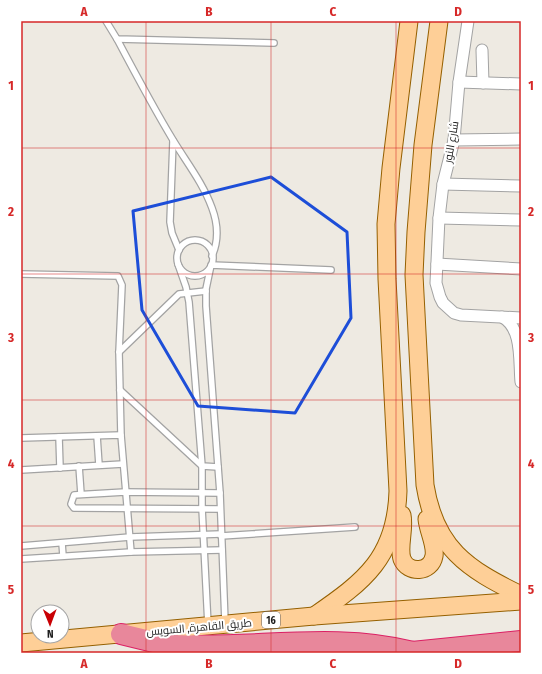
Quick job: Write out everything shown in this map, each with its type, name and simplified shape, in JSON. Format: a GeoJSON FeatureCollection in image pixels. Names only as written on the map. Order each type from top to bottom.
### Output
{"type":"FeatureCollection","features":[{"type":"Feature","properties":{"kind":"highway","name":"16"},"geometry":{"type":"LineString","coordinates":[[121,634],[152,642],[177,645],[196,646],[334,641],[382,645],[408,652],[521,641]]}},
{"type":"Feature","properties":{"kind":"main road"},"geometry":{"type":"LineString","coordinates":[[409,21],[391,168],[386,224],[386,258],[398,504],[403,526],[402,560],[408,567],[422,570],[430,565],[434,557],[426,518],[427,498],[414,275],[420,167],[439,21]]}},
{"type":"Feature","properties":{"kind":"main road"},"geometry":{"type":"LineString","coordinates":[[427,498],[436,524],[450,547],[459,558],[480,574],[521,595]]}},
{"type":"Feature","properties":{"kind":"main road"},"geometry":{"type":"LineString","coordinates":[[314,616],[351,591],[373,568],[389,540],[398,504]]}},
{"type":"Feature","properties":{"kind":"main road","name":"طريق القاهرة, السويس"},"geometry":{"type":"LineString","coordinates":[[21,644],[314,616],[521,601]]}},
{"type":"Feature","properties":{"kind":"street","name":"شارع النور"},"geometry":{"type":"LineString","coordinates":[[468,21],[459,82],[454,140],[443,184],[439,218],[436,284],[440,297],[448,309],[461,315],[501,317]]}},
{"type":"Feature","properties":{"kind":"street"},"geometry":{"type":"LineString","coordinates":[[482,50],[483,83]]}},
{"type":"Feature","properties":{"kind":"street"},"geometry":{"type":"LineString","coordinates":[[459,82],[521,84]]}},
{"type":"Feature","properties":{"kind":"street"},"geometry":{"type":"LineString","coordinates":[[454,140],[521,139]]}},
{"type":"Feature","properties":{"kind":"street"},"geometry":{"type":"LineString","coordinates":[[443,184],[521,186]]}},
{"type":"Feature","properties":{"kind":"street"},"geometry":{"type":"LineString","coordinates":[[439,218],[521,220]]}},
{"type":"Feature","properties":{"kind":"street"},"geometry":{"type":"LineString","coordinates":[[437,264],[521,269]]}},
{"type":"Feature","properties":{"kind":"street"},"geometry":{"type":"LineString","coordinates":[[501,317],[521,318]]}},
{"type":"Feature","properties":{"kind":"street"},"geometry":{"type":"LineString","coordinates":[[501,317],[513,325],[519,338],[521,382]]}},
{"type":"Feature","properties":{"kind":"lane"},"geometry":{"type":"LineString","coordinates":[[106,21],[173,141],[200,181],[213,209],[218,236],[212,256],[206,291],[220,493],[225,624]]}},
{"type":"Feature","properties":{"kind":"lane"},"geometry":{"type":"LineString","coordinates":[[117,39],[274,43]]}},
{"type":"Feature","properties":{"kind":"lane"},"geometry":{"type":"LineString","coordinates":[[173,141],[170,222],[172,233],[179,250],[178,264],[188,292],[202,466],[202,508],[208,626]]}},
{"type":"Feature","properties":{"kind":"lane"},"geometry":{"type":"LineString","coordinates":[[179,250],[188,242],[201,242],[206,245],[212,256]]}},
{"type":"Feature","properties":{"kind":"lane"},"geometry":{"type":"LineString","coordinates":[[178,264],[181,270],[194,276],[201,275],[207,271],[211,265]]}},
{"type":"Feature","properties":{"kind":"lane"},"geometry":{"type":"LineString","coordinates":[[211,265],[331,270]]}},
{"type":"Feature","properties":{"kind":"lane"},"geometry":{"type":"LineString","coordinates":[[21,274],[118,276],[122,285],[119,352],[121,435],[131,552]]}},
{"type":"Feature","properties":{"kind":"lane"},"geometry":{"type":"LineString","coordinates":[[119,352],[177,296],[188,292],[206,291]]}},
{"type":"Feature","properties":{"kind":"lane"},"geometry":{"type":"LineString","coordinates":[[120,390],[202,466],[218,467]]}},
{"type":"Feature","properties":{"kind":"lane"},"geometry":{"type":"LineString","coordinates":[[21,438],[121,435]]}},
{"type":"Feature","properties":{"kind":"lane"},"geometry":{"type":"LineString","coordinates":[[97,436],[98,465]]}},
{"type":"Feature","properties":{"kind":"lane"},"geometry":{"type":"LineString","coordinates":[[60,438],[60,468]]}},
{"type":"Feature","properties":{"kind":"lane"},"geometry":{"type":"LineString","coordinates":[[21,470],[123,464]]}},
{"type":"Feature","properties":{"kind":"lane"},"geometry":{"type":"LineString","coordinates":[[79,466],[81,494]]}},
{"type":"Feature","properties":{"kind":"lane"},"geometry":{"type":"LineString","coordinates":[[220,493],[125,492],[81,494],[74,495],[72,498],[72,507],[220,508]]}},
{"type":"Feature","properties":{"kind":"lane"},"geometry":{"type":"LineString","coordinates":[[21,546],[130,537],[203,534],[221,535],[355,527]]}},
{"type":"Feature","properties":{"kind":"lane"},"geometry":{"type":"LineString","coordinates":[[62,543],[63,556]]}},
{"type":"Feature","properties":{"kind":"lane"},"geometry":{"type":"LineString","coordinates":[[21,559],[131,552],[222,550]]}},
{"type":"Feature","properties":{"kind":"highlighted area"},"geometry":{"type":"Polygon","coordinates":[[[271,177],[347,232],[351,318],[295,413],[198,406],[142,310],[133,211],[271,177]]]}}]}
